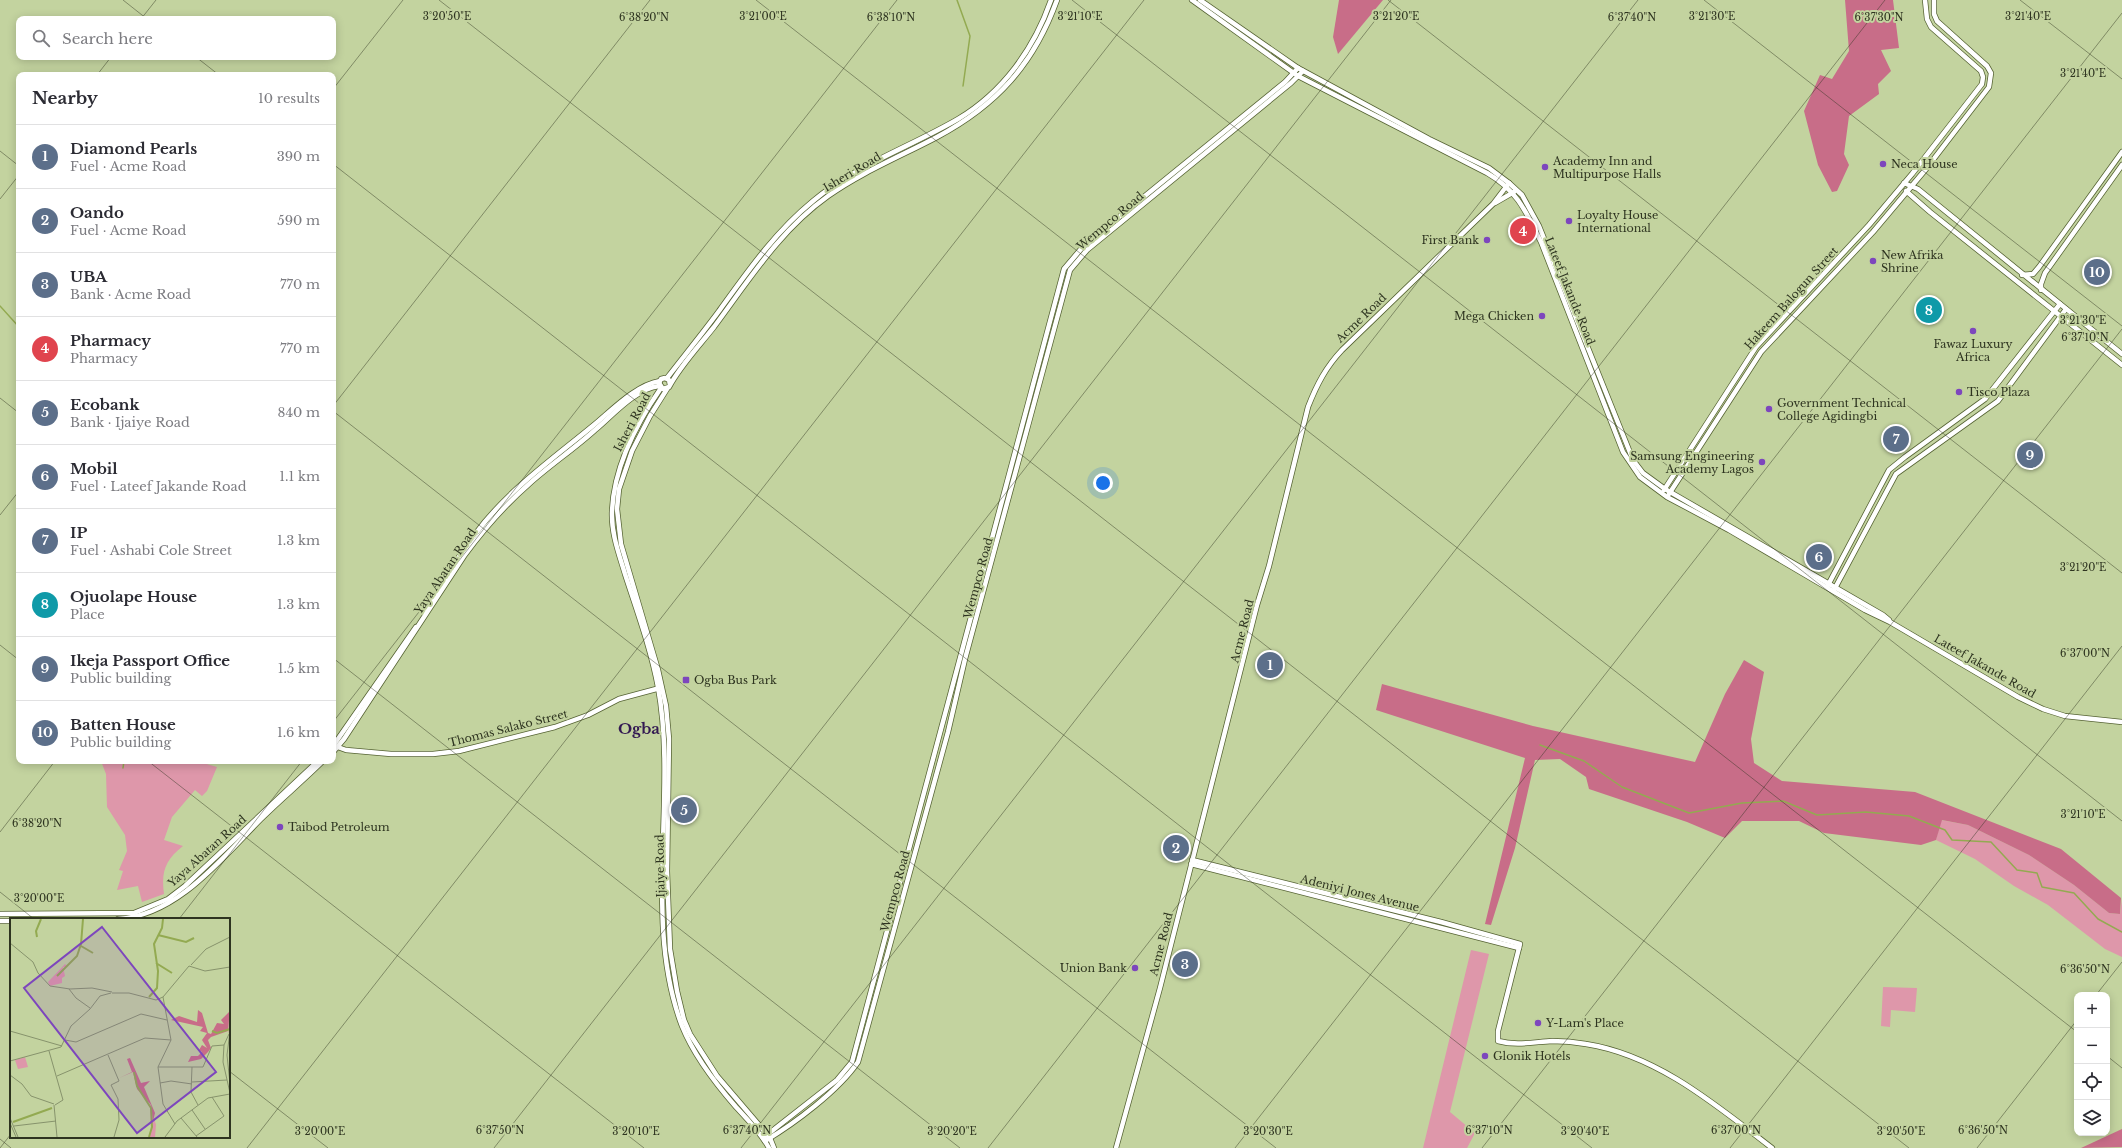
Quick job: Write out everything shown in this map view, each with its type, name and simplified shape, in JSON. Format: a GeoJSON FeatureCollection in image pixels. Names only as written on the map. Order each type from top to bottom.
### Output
{"type":"FeatureCollection","features":[{"type":"Feature","properties":{"kind":"street","name":"Isheri Road"},"geometry":{"type":"LineString","coordinates":[[668,378],[774,237],[828,192],[875,162],[958,119],[986,98],[1011,73],[1026,54],[1039,31],[1051,0]]}},
{"type":"Feature","properties":{"kind":"street","name":"Isheri Road"},"geometry":{"type":"LineString","coordinates":[[626,558],[618,527],[619,489],[640,434],[667,389],[768,253],[787,231],[828,192],[961,124],[991,101],[1009,84],[1030,58],[1044,33],[1057,0]]}},
{"type":"Feature","properties":{"kind":"street","name":"Lateef Jakande Road"},"geometry":{"type":"LineString","coordinates":[[1192,0],[1296,75],[1508,184]]}},
{"type":"Feature","properties":{"kind":"street","name":"Lateef Jakande Road"},"geometry":{"type":"LineString","coordinates":[[1200,0],[1300,70],[1489,168],[1515,191],[1533,212],[1633,460],[1643,473],[1663,491],[1834,590],[1881,619],[1890,622],[2018,697],[2038,707],[2065,716],[2122,722]]}},
{"type":"Feature","properties":{"kind":"street","name":"Hakeem Balogun Street"},"geometry":{"type":"LineString","coordinates":[[1663,491],[1756,347],[1838,261],[1904,183],[1982,84],[1983,77],[1981,71],[1931,27],[1927,19],[1925,0]]}},
{"type":"Feature","properties":{"kind":"street"},"geometry":{"type":"LineString","coordinates":[[1934,0],[1934,14],[1937,21],[1956,39],[1951,45]]}},
{"type":"Feature","properties":{"kind":"street","name":"Hakeem Balogun Street"},"geometry":{"type":"LineString","coordinates":[[1669,495],[1754,361],[1857,249],[1906,193],[1984,94],[1992,79],[1991,73],[1987,66],[1956,39]]}},
{"type":"Feature","properties":{"kind":"street"},"geometry":{"type":"LineString","coordinates":[[1284,67],[1285,82]]}},
{"type":"Feature","properties":{"kind":"street"},"geometry":{"type":"LineString","coordinates":[[1296,75],[1300,70]]}},
{"type":"Feature","properties":{"kind":"street","name":"Wempco Road"},"geometry":{"type":"LineString","coordinates":[[764,1140],[837,1080],[852,1062],[1061,276],[1070,260],[1108,226],[1285,82],[1296,75]]}},
{"type":"Feature","properties":{"kind":"street","name":"Wempco Road"},"geometry":{"type":"LineString","coordinates":[[769,1136],[827,1096],[850,1074],[858,1062],[946,739],[965,659],[1067,279],[1075,263],[1112,230],[1296,75]]}},
{"type":"Feature","properties":{"kind":"street"},"geometry":{"type":"LineString","coordinates":[[2022,275],[2033,274],[2039,267],[2122,152]]}},
{"type":"Feature","properties":{"kind":"street"},"geometry":{"type":"LineString","coordinates":[[2042,290],[2041,284],[2045,273],[2122,165]]}},
{"type":"Feature","properties":{"kind":"street"},"geometry":{"type":"LineString","coordinates":[[2122,354],[1912,185],[1904,183],[1906,193],[2122,365]]}},
{"type":"Feature","properties":{"kind":"street","name":"Acme Road"},"geometry":{"type":"LineString","coordinates":[[1116,1148],[1192,862],[1308,407],[1316,386],[1328,364],[1493,204],[1508,184]]}},
{"type":"Feature","properties":{"kind":"street"},"geometry":{"type":"LineString","coordinates":[[1493,204],[1515,191]]}},
{"type":"Feature","properties":{"kind":"street"},"geometry":{"type":"LineString","coordinates":[[1930,212],[1936,204]]}},
{"type":"Feature","properties":{"kind":"street"},"geometry":{"type":"LineString","coordinates":[[1108,226],[1112,230]]}},
{"type":"Feature","properties":{"kind":"street"},"geometry":{"type":"LineString","coordinates":[[1827,586],[1889,470],[1905,456],[1985,399],[2060,304]]}},
{"type":"Feature","properties":{"kind":"street"},"geometry":{"type":"LineString","coordinates":[[1793,307],[1798,312]]}},
{"type":"Feature","properties":{"kind":"street"},"geometry":{"type":"LineString","coordinates":[[1834,590],[1896,474],[1998,401],[2066,309]]}},
{"type":"Feature","properties":{"kind":"street"},"geometry":{"type":"LineString","coordinates":[[2037,334],[2044,339]]}},
{"type":"Feature","properties":{"kind":"street","name":"Yaya Abatan Road"},"geometry":{"type":"LineString","coordinates":[[336,743],[421,619],[468,544],[481,527],[509,497],[558,453],[633,394],[660,385],[663,378],[668,378]]}},
{"type":"Feature","properties":{"kind":"street"},"geometry":{"type":"LineString","coordinates":[[668,378],[670,385]]}},
{"type":"Feature","properties":{"kind":"street","name":"Isheri Road"},"geometry":{"type":"LineString","coordinates":[[620,560],[612,514],[615,484],[635,432],[660,385]]}},
{"type":"Feature","properties":{"kind":"street"},"geometry":{"type":"LineString","coordinates":[[660,385],[667,389]]}},
{"type":"Feature","properties":{"kind":"street"},"geometry":{"type":"LineString","coordinates":[[1701,432],[1706,436]]}},
{"type":"Feature","properties":{"kind":"street","name":"Ijaiye Road"},"geometry":{"type":"LineString","coordinates":[[626,558],[660,688],[669,739],[668,870],[670,949],[677,991],[684,1020],[700,1051],[717,1076],[769,1136],[774,1148]]}},
{"type":"Feature","properties":{"kind":"street","name":"Ijaiye Road"},"geometry":{"type":"LineString","coordinates":[[620,560],[660,688],[664,739],[662,890],[666,950],[674,997],[682,1026],[694,1050],[720,1088],[769,1148]]}},
{"type":"Feature","properties":{"kind":"street"},"geometry":{"type":"LineString","coordinates":[[1840,561],[1847,565]]}},
{"type":"Feature","properties":{"kind":"street","name":"Thomas Salako Street"},"geometry":{"type":"LineString","coordinates":[[336,746],[392,754],[433,754],[459,751],[555,727],[588,715],[619,699],[660,688]]}},
{"type":"Feature","properties":{"kind":"street","name":"Yaya Abatan Road"},"geometry":{"type":"LineString","coordinates":[[0,914],[42,915],[134,913],[168,899],[185,886],[315,764]]}},
{"type":"Feature","properties":{"kind":"street","name":"Yaya Abatan Road"},"geometry":{"type":"LineString","coordinates":[[129,918],[151,912],[181,895],[234,848],[320,764]]}},
{"type":"Feature","properties":{"kind":"street","name":"Adeniyi Jones Avenue"},"geometry":{"type":"LineString","coordinates":[[1192,862],[1441,922],[1519,946],[1498,1031],[1498,1041],[1512,1044],[1564,1041],[1612,1049],[1638,1059],[1678,1080],[1772,1148]]}},
{"type":"Feature","properties":{"kind":"shaded area"},"geometry":{"type":"Polygon","coordinates":[[[1339,0],[1383,0],[1338,54],[1333,37],[1339,0]]]}},
{"type":"Feature","properties":{"kind":"shaded area"},"geometry":{"type":"Polygon","coordinates":[[[1845,0],[1893,0],[1899,48],[1881,50],[1891,71],[1878,84],[1879,94],[1849,116],[1844,154],[1849,165],[1837,191],[1832,192],[1818,165],[1804,111],[1820,75],[1832,79],[1849,51],[1845,0]]]}},
{"type":"Feature","properties":{"kind":"shaded area"},"geometry":{"type":"Polygon","coordinates":[[[1744,660],[1764,672],[1751,739],[1754,763],[1782,781],[1915,792],[2061,849],[2121,898],[2120,914],[2109,913],[2074,885],[2029,855],[1968,825],[1942,820],[1936,840],[1921,845],[1824,833],[1799,821],[1742,821],[1725,838],[1687,822],[1589,789],[1586,777],[1560,759],[1535,760],[1515,848],[1491,925],[1485,924],[1525,758],[1376,710],[1382,684],[1533,726],[1695,762],[1725,694],[1744,660]]]}},
{"type":"Feature","properties":{"kind":"shaded area"},"geometry":{"type":"Polygon","coordinates":[[[102,764],[206,764],[217,767],[207,791],[202,796],[195,790],[172,817],[164,840],[183,846],[172,856],[166,867],[163,879],[164,894],[142,902],[138,886],[117,890],[123,871],[119,870],[127,851],[125,835],[107,807],[106,774],[102,764]]]}},
{"type":"Feature","properties":{"kind":"shaded area"},"geometry":{"type":"Polygon","coordinates":[[[1941,820],[1968,825],[2029,855],[2074,885],[2109,913],[2120,914],[2122,899],[2122,957],[2105,949],[2048,905],[2014,886],[1975,859],[1936,840],[1941,820]]]}},
{"type":"Feature","properties":{"kind":"shaded area"},"geometry":{"type":"Polygon","coordinates":[[[1471,950],[1489,954],[1450,1112],[1475,1133],[1467,1148],[1423,1148],[1471,950]]]}},
{"type":"Feature","properties":{"kind":"shaded area"},"geometry":{"type":"Polygon","coordinates":[[[1883,987],[1917,988],[1915,1012],[1891,1010],[1890,1027],[1881,1026],[1883,987]]]}},
{"type":"Feature","properties":{"kind":"shaded area"},"geometry":{"type":"Polygon","coordinates":[[[2122,1129],[2122,1147],[2081,1148],[2110,1136],[2110,1135],[2122,1129]]]}},
{"type":"Feature","properties":{"kind":"waterway"},"geometry":{"type":"LineString","coordinates":[[957,0],[970,36],[963,86]]}},
{"type":"Feature","properties":{"kind":"waterway"},"geometry":{"type":"LineString","coordinates":[[0,306],[16,324]]}},
{"type":"Feature","properties":{"kind":"waterway"},"geometry":{"type":"LineString","coordinates":[[1540,745],[1584,761],[1622,787],[1689,813],[1742,803],[1783,801],[1817,815],[1866,812],[1909,816],[1945,830],[1952,840],[1991,842],[2017,870],[2037,873],[2042,887],[2074,893],[2098,919],[2122,932]]}},
{"type":"Feature","properties":{"kind":"waterway"},"geometry":{"type":"LineString","coordinates":[[123,768],[124,764]]}},
{"type":"Feature","properties":{"kind":"place","name":"Neca House"},"geometry":{"type":"Point","coordinates":[1883,164]}},
{"type":"Feature","properties":{"kind":"place","name":"Academy Inn and Multipurpose Halls"},"geometry":{"type":"Point","coordinates":[1545,167]}},
{"type":"Feature","properties":{"kind":"place","name":"Loyalty House International"},"geometry":{"type":"Point","coordinates":[1569,221]}},
{"type":"Feature","properties":{"kind":"place","name":"Pharmacy"},"geometry":{"type":"Point","coordinates":[1523,231]}},
{"type":"Feature","properties":{"kind":"place","name":"First Bank"},"geometry":{"type":"Point","coordinates":[1487,240]}},
{"type":"Feature","properties":{"kind":"place","name":"New Afrika Shrine"},"geometry":{"type":"Point","coordinates":[1873,261]}},
{"type":"Feature","properties":{"kind":"place","name":"Batten House"},"geometry":{"type":"Point","coordinates":[2097,272]}},
{"type":"Feature","properties":{"kind":"place","name":"Ojuolape House"},"geometry":{"type":"Point","coordinates":[1929,310]}},
{"type":"Feature","properties":{"kind":"place","name":"Mega Chicken"},"geometry":{"type":"Point","coordinates":[1542,316]}},
{"type":"Feature","properties":{"kind":"place","name":"Fawaz Luxury Africa"},"geometry":{"type":"Point","coordinates":[1973,331]}},
{"type":"Feature","properties":{"kind":"place","name":"Tisco Plaza"},"geometry":{"type":"Point","coordinates":[1959,392]}},
{"type":"Feature","properties":{"kind":"place","name":"Government Technical College Agidingbi"},"geometry":{"type":"Point","coordinates":[1769,409]}},
{"type":"Feature","properties":{"kind":"place","name":"IP"},"geometry":{"type":"Point","coordinates":[1896,439]}},
{"type":"Feature","properties":{"kind":"place","name":"Ikeja Passport Office"},"geometry":{"type":"Point","coordinates":[2030,455]}},
{"type":"Feature","properties":{"kind":"place","name":"Samsung Engineering Academy Lagos"},"geometry":{"type":"Point","coordinates":[1762,462]}},
{"type":"Feature","properties":{"kind":"place","name":"Mobil"},"geometry":{"type":"Point","coordinates":[1819,557]}},
{"type":"Feature","properties":{"kind":"place","name":"Diamond Pearls"},"geometry":{"type":"Point","coordinates":[1270,665]}},
{"type":"Feature","properties":{"kind":"place","name":"Ogba Bus Park"},"geometry":{"type":"Point","coordinates":[686,680]}},
{"type":"Feature","properties":{"kind":"place","name":"Ecobank"},"geometry":{"type":"Point","coordinates":[684,810]}},
{"type":"Feature","properties":{"kind":"place","name":"Taibod Petroleum"},"geometry":{"type":"Point","coordinates":[280,827]}},
{"type":"Feature","properties":{"kind":"place","name":"Oando"},"geometry":{"type":"Point","coordinates":[1176,848]}},
{"type":"Feature","properties":{"kind":"place","name":"UBA"},"geometry":{"type":"Point","coordinates":[1185,964]}},
{"type":"Feature","properties":{"kind":"place","name":"Union Bank"},"geometry":{"type":"Point","coordinates":[1135,968]}},
{"type":"Feature","properties":{"kind":"place","name":"Y-Lam's Place"},"geometry":{"type":"Point","coordinates":[1538,1023]}},
{"type":"Feature","properties":{"kind":"place","name":"Glonik Hotels"},"geometry":{"type":"Point","coordinates":[1485,1056]}},
{"type":"Feature","properties":{"kind":"district","name":"Ogba"},"geometry":{"type":"Point","coordinates":[639,729]}}]}
